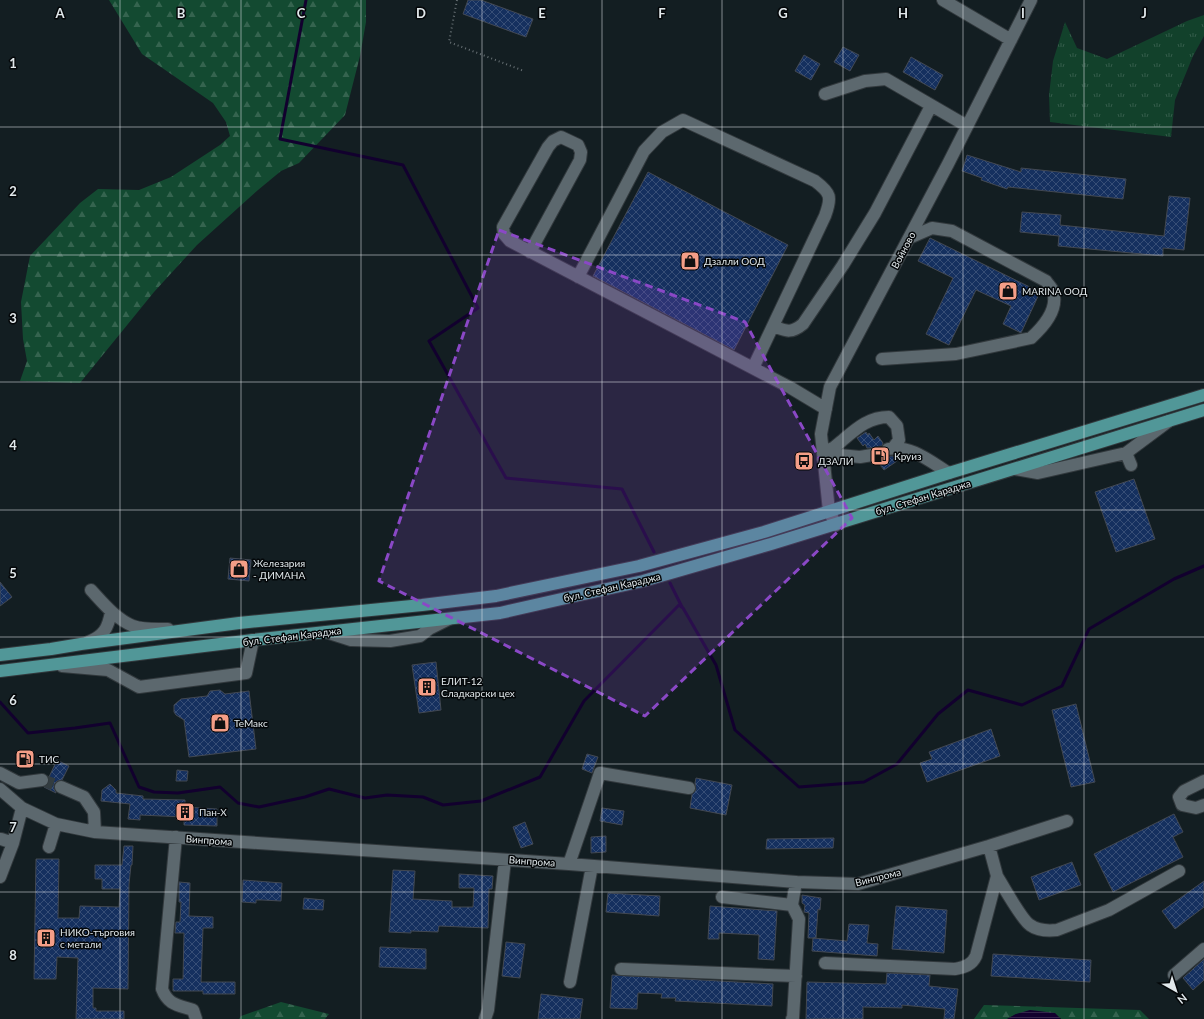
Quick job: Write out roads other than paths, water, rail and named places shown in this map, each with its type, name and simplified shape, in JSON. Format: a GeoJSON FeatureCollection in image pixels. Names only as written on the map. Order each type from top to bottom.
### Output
{"type":"FeatureCollection","features":[{"type":"Feature","properties":{"kind":"main road","name":"бул. Стефан Караджа"},"geometry":{"type":"LineString","coordinates":[[0,655],[239,623],[422,605],[496,596],[639,566],[764,532],[949,473],[1204,395]]}},
{"type":"Feature","properties":{"kind":"main road","name":"бул. Стефан Караджа"},"geometry":{"type":"LineString","coordinates":[[0,671],[253,640],[500,613],[643,581],[836,525],[1204,410]]}},
{"type":"Feature","properties":{"kind":"street"},"geometry":{"type":"LineString","coordinates":[[943,0],[1011,40]]}},
{"type":"Feature","properties":{"kind":"street","name":"Войново"},"geometry":{"type":"LineString","coordinates":[[836,525],[829,511],[821,434],[830,387],[909,238],[1031,0]]}},
{"type":"Feature","properties":{"kind":"street"},"geometry":{"type":"LineString","coordinates":[[825,94],[865,81],[886,79],[967,126]]}},
{"type":"Feature","properties":{"kind":"street"},"geometry":{"type":"LineString","coordinates":[[773,326],[789,332],[796,330],[803,324],[875,214],[931,106]]}},
{"type":"Feature","properties":{"kind":"street"},"geometry":{"type":"LineString","coordinates":[[578,277],[644,151],[662,132],[683,120],[815,181],[826,189],[830,202],[825,216],[753,368]]}},
{"type":"Feature","properties":{"kind":"street"},"geometry":{"type":"LineString","coordinates":[[530,252],[580,160],[582,152],[578,145],[561,138],[553,141],[548,147],[503,227],[504,234],[510,241],[530,252],[791,388],[826,409]]}},
{"type":"Feature","properties":{"kind":"street"},"geometry":{"type":"LineString","coordinates":[[882,359],[956,354],[1031,338],[1040,330],[1051,314],[1053,291],[1046,281],[952,231],[932,228],[909,238]]}},
{"type":"Feature","properties":{"kind":"street"},"geometry":{"type":"LineString","coordinates":[[823,455],[862,425],[877,417],[889,417],[897,426],[899,440],[890,448],[903,448],[913,452],[949,473]]}},
{"type":"Feature","properties":{"kind":"street"},"geometry":{"type":"LineString","coordinates":[[1015,469],[1038,473],[1126,453],[1169,420]]}},
{"type":"Feature","properties":{"kind":"street"},"geometry":{"type":"LineString","coordinates":[[1126,453],[1131,465]]}},
{"type":"Feature","properties":{"kind":"street"},"geometry":{"type":"LineString","coordinates":[[823,455],[860,457],[872,455]]}},
{"type":"Feature","properties":{"kind":"street"},"geometry":{"type":"LineString","coordinates":[[91,590],[111,612],[134,626],[144,628],[191,630]]}},
{"type":"Feature","properties":{"kind":"street"},"geometry":{"type":"LineString","coordinates":[[82,644],[101,636],[106,628],[111,612]]}},
{"type":"Feature","properties":{"kind":"street"},"geometry":{"type":"LineString","coordinates":[[324,632],[351,640],[414,644],[420,636],[429,629],[452,618]]}},
{"type":"Feature","properties":{"kind":"street"},"geometry":{"type":"LineString","coordinates":[[54,665],[108,670],[139,687],[246,673],[253,640]]}},
{"type":"Feature","properties":{"kind":"street"},"geometry":{"type":"LineString","coordinates":[[0,773],[19,783],[42,780]]}},
{"type":"Feature","properties":{"kind":"street"},"geometry":{"type":"LineString","coordinates":[[569,864],[600,773],[689,788]]}},
{"type":"Feature","properties":{"kind":"street"},"geometry":{"type":"LineString","coordinates":[[1204,781],[1184,791],[1179,797],[1182,805],[1196,808],[1204,805]]}},
{"type":"Feature","properties":{"kind":"street"},"geometry":{"type":"LineString","coordinates":[[61,787],[84,797],[94,812],[96,832]]}},
{"type":"Feature","properties":{"kind":"street","name":"Винпрома"},"geometry":{"type":"LineString","coordinates":[[0,789],[22,808],[56,824],[96,832],[569,864],[796,882],[858,884],[989,846],[1067,821]]}},
{"type":"Feature","properties":{"kind":"street"},"geometry":{"type":"LineString","coordinates":[[0,877],[13,843],[22,808]]}},
{"type":"Feature","properties":{"kind":"street"},"geometry":{"type":"LineString","coordinates":[[49,847],[56,824]]}},
{"type":"Feature","properties":{"kind":"street"},"geometry":{"type":"LineString","coordinates":[[176,838],[162,988],[168,1000],[176,1005],[192,1010],[196,1019]]}},
{"type":"Feature","properties":{"kind":"street"},"geometry":{"type":"LineString","coordinates":[[1,839],[13,843]]}},
{"type":"Feature","properties":{"kind":"street"},"geometry":{"type":"LineString","coordinates":[[989,846],[997,876],[1029,925],[1041,930],[1057,930],[1109,910],[1179,871]]}},
{"type":"Feature","properties":{"kind":"street"},"geometry":{"type":"LineString","coordinates":[[485,1019],[488,1010],[505,860]]}},
{"type":"Feature","properties":{"kind":"street"},"geometry":{"type":"LineString","coordinates":[[570,982],[592,866]]}},
{"type":"Feature","properties":{"kind":"street"},"geometry":{"type":"LineString","coordinates":[[825,963],[955,969],[970,965],[976,956],[997,876]]}},
{"type":"Feature","properties":{"kind":"street"},"geometry":{"type":"LineString","coordinates":[[792,1019],[799,919],[792,905],[796,882]]}},
{"type":"Feature","properties":{"kind":"street"},"geometry":{"type":"LineString","coordinates":[[722,898],[792,905]]}},
{"type":"Feature","properties":{"kind":"street"},"geometry":{"type":"LineString","coordinates":[[1174,975],[1204,949]]}},
{"type":"Feature","properties":{"kind":"street"},"geometry":{"type":"LineString","coordinates":[[621,969],[796,976]]}},
{"type":"Feature","properties":{"kind":"waterway"},"geometry":{"type":"LineString","coordinates":[[306,0],[280,139],[403,165],[478,308],[429,341],[506,478],[622,489],[654,552]]}},
{"type":"Feature","properties":{"kind":"waterway"},"geometry":{"type":"LineString","coordinates":[[0,702],[28,733],[110,723],[139,787],[154,792],[178,793],[220,787],[238,803],[259,807],[305,797],[329,789],[365,798],[387,795],[423,797],[443,805],[481,801],[540,777],[584,701],[679,605],[683,608],[716,665],[735,730],[799,787],[864,782],[897,764],[938,714],[968,690],[1022,705],[1062,686],[1089,629],[1174,579],[1204,566]]}},
{"type":"Feature","properties":{"kind":"waterway"},"geometry":{"type":"LineString","coordinates":[[670,583],[682,607]]}},
{"type":"Feature","properties":{"kind":"tunnel"},"geometry":{"type":"LineString","coordinates":[[872,455],[888,449]]}},
{"type":"Feature","properties":{"kind":"tunnel"},"geometry":{"type":"LineString","coordinates":[[42,780],[61,787]]}},
{"type":"Feature","properties":{"kind":"place","name":"Дзалли ООД"},"geometry":{"type":"Point","coordinates":[690,261]}},
{"type":"Feature","properties":{"kind":"place","name":"MARINA ООД"},"geometry":{"type":"Point","coordinates":[1008,291]}},
{"type":"Feature","properties":{"kind":"place","name":"Круиз"},"geometry":{"type":"Point","coordinates":[880,456]}},
{"type":"Feature","properties":{"kind":"place","name":"ДЗАЛИ"},"geometry":{"type":"Point","coordinates":[804,461]}},
{"type":"Feature","properties":{"kind":"place","name":"Железария - ДИМАНА"},"geometry":{"type":"Point","coordinates":[239,569]}},
{"type":"Feature","properties":{"kind":"place","name":"ЕЛИТ-12 Сладкарски цех"},"geometry":{"type":"Point","coordinates":[427,687]}},
{"type":"Feature","properties":{"kind":"place","name":"ТеМакс"},"geometry":{"type":"Point","coordinates":[220,723]}},
{"type":"Feature","properties":{"kind":"place","name":"ТИС"},"geometry":{"type":"Point","coordinates":[25,759]}},
{"type":"Feature","properties":{"kind":"place","name":"Пан-Х"},"geometry":{"type":"Point","coordinates":[185,812]}},
{"type":"Feature","properties":{"kind":"place","name":"НИКО-търговия с метали"},"geometry":{"type":"Point","coordinates":[46,938]}}]}
